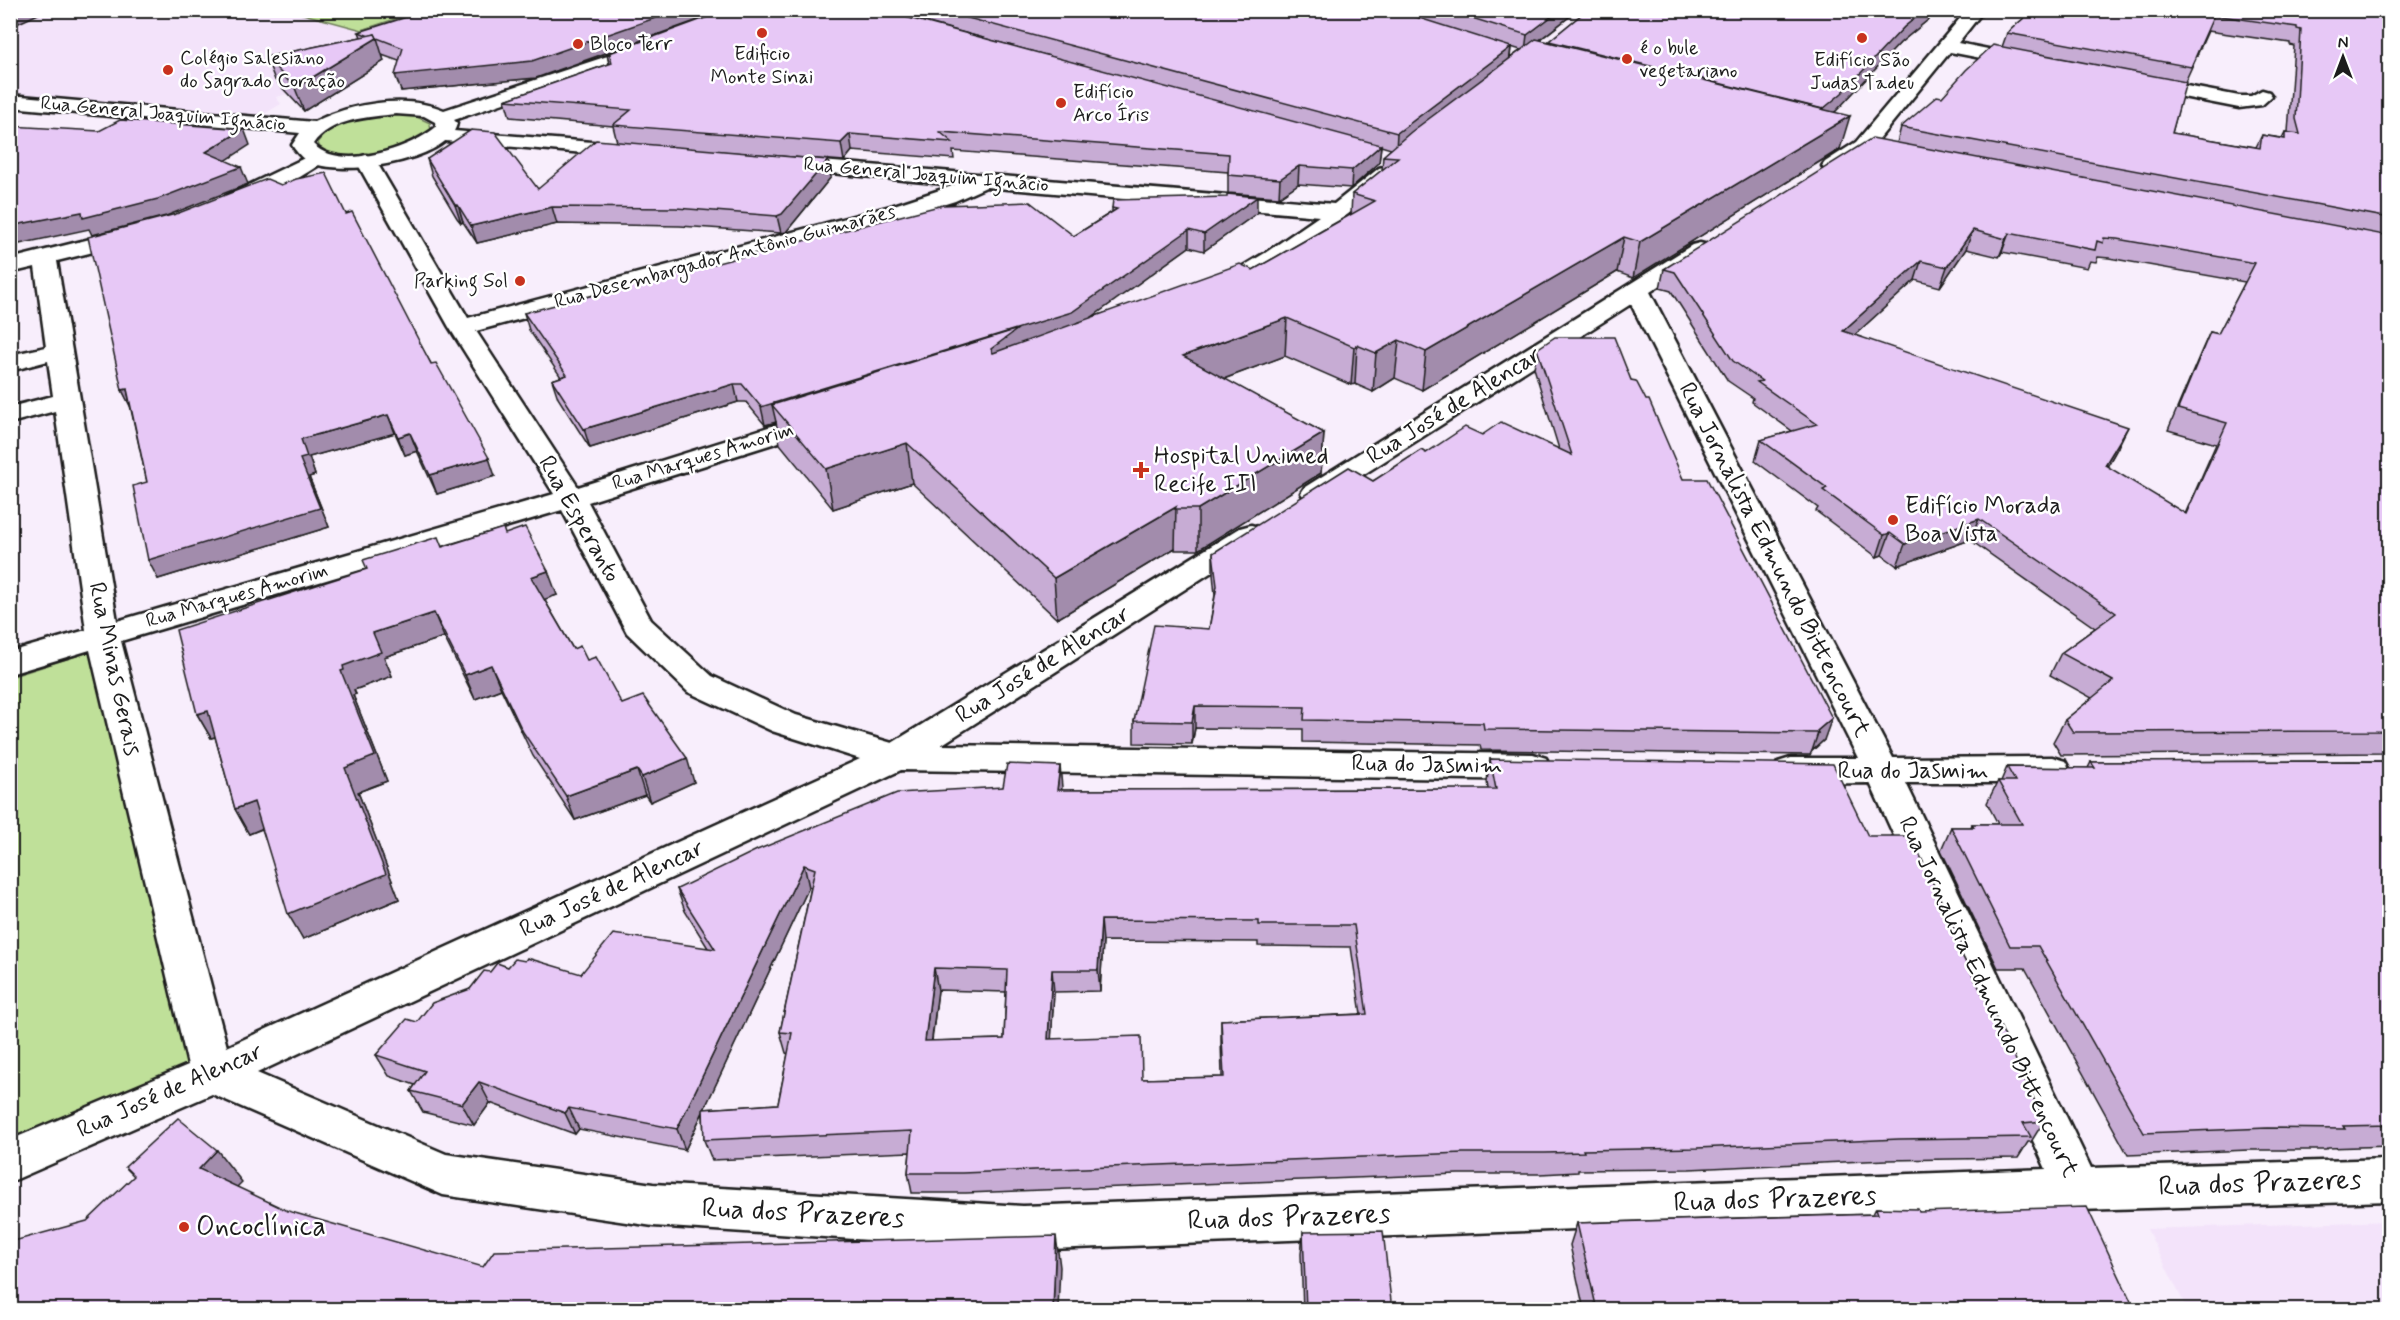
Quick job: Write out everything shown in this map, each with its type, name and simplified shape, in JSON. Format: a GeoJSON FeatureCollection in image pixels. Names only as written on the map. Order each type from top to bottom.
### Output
{"type":"FeatureCollection","features":[{"type":"Feature","properties":{"kind":"street"},"geometry":{"type":"LineString","coordinates":[[1814,177],[1873,148],[1946,46],[1976,10]]}},
{"type":"Feature","properties":{"kind":"street"},"geometry":{"type":"LineString","coordinates":[[654,153],[442,126],[424,110],[396,108],[352,114],[316,128],[306,136],[302,145],[306,152],[317,158],[331,161],[366,161],[418,149],[442,126],[663,42]]}},
{"type":"Feature","properties":{"kind":"street"},"geometry":{"type":"LineString","coordinates":[[1946,46],[2040,64]]}},
{"type":"Feature","properties":{"kind":"street"},"geometry":{"type":"LineString","coordinates":[[2122,80],[2239,102],[2252,102],[2259,100],[2262,96]]}},
{"type":"Feature","properties":{"kind":"street","name":"Rua General Joaquim Ignácio"},"geometry":{"type":"LineString","coordinates":[[10,101],[316,128]]}},
{"type":"Feature","properties":{"kind":"street"},"geometry":{"type":"LineString","coordinates":[[1841,140],[1873,148]]}},
{"type":"Feature","properties":{"kind":"street"},"geometry":{"type":"LineString","coordinates":[[1211,293],[1266,264],[1340,211],[1399,160],[1376,154]]}},
{"type":"Feature","properties":{"kind":"street"},"geometry":{"type":"LineString","coordinates":[[219,207],[260,190],[317,158]]}},
{"type":"Feature","properties":{"kind":"street","name":"Rua Esperanto"},"geometry":{"type":"LineString","coordinates":[[366,161],[461,327],[571,498],[638,626],[700,684],[784,723],[896,757]]}},
{"type":"Feature","properties":{"kind":"street","name":"Rua General Joaquim Ignácio"},"geometry":{"type":"LineString","coordinates":[[761,162],[1340,211]]}},
{"type":"Feature","properties":{"kind":"street","name":"Rua Desembargador Antônio Guimarães"},"geometry":{"type":"LineString","coordinates":[[461,327],[899,211],[986,180]]}},
{"type":"Feature","properties":{"kind":"street"},"geometry":{"type":"LineString","coordinates":[[10,266],[45,259],[153,229]]}},
{"type":"Feature","properties":{"kind":"street","name":"Rua José de Alencar"},"geometry":{"type":"LineString","coordinates":[[10,1162],[212,1074],[896,757],[1716,240]]}},
{"type":"Feature","properties":{"kind":"street","name":"Rua Minas Gerais"},"geometry":{"type":"LineString","coordinates":[[45,259],[103,635],[212,1074]]}},
{"type":"Feature","properties":{"kind":"street","name":"Rua Jornalista Edmundo Bittencourt"},"geometry":{"type":"LineString","coordinates":[[1637,291],[1882,771],[2078,1189]]}},
{"type":"Feature","properties":{"kind":"street"},"geometry":{"type":"LineString","coordinates":[[10,363],[59,351]]}},
{"type":"Feature","properties":{"kind":"street"},"geometry":{"type":"LineString","coordinates":[[10,415],[67,400]]}},
{"type":"Feature","properties":{"kind":"street","name":"Rua Marques Amorim"},"geometry":{"type":"LineString","coordinates":[[10,663],[571,498],[841,413]]}},
{"type":"Feature","properties":{"kind":"street","name":"Rua do Jasmim"},"geometry":{"type":"LineString","coordinates":[[896,757],[1561,767]]}},
{"type":"Feature","properties":{"kind":"street","name":"Rua do Jasmim"},"geometry":{"type":"LineString","coordinates":[[1763,770],[2083,770]]}},
{"type":"Feature","properties":{"kind":"street","name":"Rua dos Prazeres"},"geometry":{"type":"LineString","coordinates":[[212,1074],[443,1174],[652,1205],[1023,1228],[2078,1189],[2390,1180]]}},
{"type":"Feature","properties":{"kind":"shaded area","name":"Colégio Salesiano do Sagrado Coração"},"geometry":{"type":"Polygon","coordinates":[[[46,10],[537,10],[409,51],[276,80],[288,94],[276,97],[281,104],[251,122],[11,101],[10,28],[46,10]]]}},
{"type":"Feature","properties":{"kind":"shaded area"},"geometry":{"type":"Polygon","coordinates":[[[2389,1221],[2389,1310],[2187,1309],[2147,1229],[2389,1221]]]}},
{"type":"Feature","properties":{"kind":"green space"},"geometry":{"type":"Polygon","coordinates":[[[292,11],[419,11],[362,30],[292,11]]]}},
{"type":"Feature","properties":{"kind":"green space"},"geometry":{"type":"Polygon","coordinates":[[[393,115],[415,116],[430,123],[431,131],[409,146],[377,155],[345,156],[331,154],[320,148],[318,143],[331,129],[363,118],[393,115]]]}},
{"type":"Feature","properties":{"kind":"green space"},"geometry":{"type":"Polygon","coordinates":[[[101,648],[200,1070],[10,1154],[10,677],[101,648]]]}},
{"type":"Feature","properties":{"kind":"building"},"geometry":{"type":"Polygon","coordinates":[[[429,10],[678,10],[532,61],[395,75],[403,48],[377,38],[375,34],[369,36],[359,32],[429,10]]]}},
{"type":"Feature","properties":{"kind":"building"},"geometry":{"type":"Polygon","coordinates":[[[727,10],[879,10],[1381,145],[1352,170],[1299,166],[1280,179],[1228,175],[1229,154],[940,132],[952,142],[850,134],[841,143],[613,125],[631,110],[505,100],[612,63],[610,54],[607,54],[727,10]]]}},
{"type":"Feature","properties":{"kind":"building"},"geometry":{"type":"Polygon","coordinates":[[[938,10],[1394,10],[1511,47],[1397,133],[938,10]]]}},
{"type":"Feature","properties":{"kind":"building"},"geometry":{"type":"Polygon","coordinates":[[[1446,10],[1560,10],[1527,35],[1446,10]]]}},
{"type":"Feature","properties":{"kind":"building"},"geometry":{"type":"Polygon","coordinates":[[[1587,10],[1925,10],[1904,27],[1842,93],[1823,109],[1549,41],[1587,10]]]}},
{"type":"Feature","properties":{"kind":"building"},"geometry":{"type":"Polygon","coordinates":[[[2033,10],[2390,10],[2390,218],[1901,127],[1937,96],[1942,97],[1993,45],[2186,82],[2172,133],[2260,148],[2262,135],[2285,139],[2285,132],[2300,134],[2296,119],[2301,30],[2297,27],[2214,15],[2191,67],[2007,33],[2033,10]]]}},
{"type":"Feature","properties":{"kind":"building"},"geometry":{"type":"Polygon","coordinates":[[[375,34],[377,38],[295,88],[266,57],[375,34]]]}},
{"type":"Feature","properties":{"kind":"building"},"geometry":{"type":"Polygon","coordinates":[[[1536,39],[1850,116],[1640,242],[1624,237],[1426,352],[1399,340],[1376,353],[1357,345],[1354,347],[1287,318],[1183,356],[1324,433],[1198,509],[1175,509],[1176,507],[1054,578],[907,443],[826,469],[772,405],[1018,329],[991,349],[993,353],[1240,264],[1253,270],[1375,201],[1352,194],[1398,157],[1383,156],[1411,132],[1536,39]]]}},
{"type":"Feature","properties":{"kind":"building"},"geometry":{"type":"Polygon","coordinates":[[[120,120],[244,129],[206,152],[241,167],[158,199],[83,218],[82,212],[10,226],[10,126],[99,131],[120,120]]]}},
{"type":"Feature","properties":{"kind":"building"},"geometry":{"type":"Polygon","coordinates":[[[471,130],[495,132],[538,189],[596,140],[828,160],[782,214],[777,216],[676,208],[552,207],[471,226],[458,205],[455,205],[427,159],[471,130]]]}},
{"type":"Feature","properties":{"kind":"building"},"geometry":{"type":"Polygon","coordinates":[[[1872,138],[2390,236],[2390,731],[2073,732],[2065,720],[2113,681],[2061,653],[2116,613],[1979,519],[1905,544],[1890,533],[1884,535],[1823,490],[1827,488],[1761,440],[1817,424],[1757,382],[1762,381],[1733,361],[1675,272],[1664,269],[1872,138]],[[1973,230],[1947,267],[1921,261],[1843,331],[2128,427],[2105,465],[2186,514],[2227,423],[2178,409],[2210,332],[2218,334],[2255,263],[2117,239],[2104,238],[2103,243],[2097,241],[2095,250],[2009,233],[2006,239],[1973,230]]]}},
{"type":"Feature","properties":{"kind":"building"},"geometry":{"type":"Polygon","coordinates":[[[326,173],[346,214],[352,212],[431,364],[436,363],[489,458],[430,475],[410,433],[398,437],[388,415],[301,439],[307,457],[300,459],[320,508],[148,560],[133,486],[147,482],[127,389],[122,390],[88,237],[176,214],[267,179],[281,185],[296,179],[326,173]]]}},
{"type":"Feature","properties":{"kind":"building"},"geometry":{"type":"Polygon","coordinates":[[[1227,194],[1257,197],[1204,234],[1189,230],[1072,312],[761,407],[742,384],[734,384],[584,429],[552,380],[567,375],[524,313],[943,205],[1030,202],[1074,236],[1117,209],[1112,208],[1113,200],[1227,197],[1227,194]]]}},
{"type":"Feature","properties":{"kind":"building"},"geometry":{"type":"Polygon","coordinates":[[[1555,337],[1614,337],[1631,380],[1636,381],[1646,400],[1649,400],[1683,479],[1707,479],[1832,718],[1817,731],[1818,733],[1484,729],[1483,723],[1304,720],[1305,707],[1195,706],[1192,722],[1134,721],[1154,625],[1209,629],[1217,586],[1213,553],[1349,467],[1373,481],[1421,450],[1426,453],[1465,427],[1482,435],[1501,422],[1572,455],[1537,349],[1555,337]]]}},
{"type":"Feature","properties":{"kind":"building"},"geometry":{"type":"Polygon","coordinates":[[[525,527],[548,571],[531,577],[573,649],[580,646],[587,660],[596,657],[622,704],[643,696],[687,758],[642,777],[637,770],[566,796],[523,732],[491,665],[465,675],[434,613],[373,633],[381,652],[343,666],[344,670],[341,671],[375,756],[345,768],[386,874],[288,914],[254,802],[235,809],[208,711],[197,714],[176,630],[367,569],[363,560],[438,537],[442,547],[503,528],[505,534],[525,527]]]}},
{"type":"Feature","properties":{"kind":"building"},"geometry":{"type":"Polygon","coordinates":[[[1490,759],[1833,764],[1868,836],[1911,836],[1963,948],[1958,948],[2001,1028],[2044,1121],[2023,1123],[2031,1137],[1899,1139],[1697,1148],[1583,1150],[1584,1152],[1463,1153],[962,1173],[908,1173],[912,1131],[704,1140],[703,1109],[778,1104],[792,1033],[780,1032],[815,869],[804,865],[677,1129],[569,1108],[565,1113],[479,1082],[462,1104],[411,1091],[425,1071],[376,1055],[407,1019],[417,1022],[432,1003],[470,989],[484,971],[490,972],[497,963],[508,967],[515,959],[525,961],[527,958],[581,974],[613,934],[715,949],[677,889],[757,850],[897,793],[1003,787],[1007,764],[1060,766],[1057,790],[1496,789],[1490,759]],[[1101,920],[1098,970],[1052,970],[1048,1039],[1141,1036],[1142,1079],[1224,1077],[1221,1020],[1367,1014],[1354,925],[1259,925],[1259,921],[1101,920]],[[934,968],[925,1041],[1004,1039],[1007,970],[934,968]]]}},
{"type":"Feature","properties":{"kind":"building"},"geometry":{"type":"Polygon","coordinates":[[[2390,761],[2390,1125],[2343,1126],[2345,1129],[2267,1128],[2144,1133],[2038,946],[2010,946],[1951,827],[1974,827],[1972,824],[2022,824],[1998,781],[2015,781],[2007,767],[2095,768],[2091,762],[2390,761]]]}},
{"type":"Feature","properties":{"kind":"building"},"geometry":{"type":"Polygon","coordinates":[[[178,1118],[217,1150],[199,1169],[288,1211],[483,1267],[494,1251],[1056,1236],[1053,1310],[10,1310],[10,1242],[87,1221],[134,1176],[125,1167],[178,1118]]]}},
{"type":"Feature","properties":{"kind":"building"},"geometry":{"type":"Polygon","coordinates":[[[2087,1207],[2135,1310],[1597,1310],[1577,1223],[1878,1214],[1876,1208],[1918,1209],[1919,1212],[2087,1207]]]}},
{"type":"Feature","properties":{"kind":"building"},"geometry":{"type":"Polygon","coordinates":[[[1383,1231],[1392,1310],[1306,1310],[1303,1232],[1383,1231]]]}},
{"type":"Feature","properties":{"kind":"place","name":"Edificio Monte Sinai"},"geometry":{"type":"Point","coordinates":[762,33]}},
{"type":"Feature","properties":{"kind":"place","name":"Edifício São Judas Tadeu"},"geometry":{"type":"Point","coordinates":[1862,38]}},
{"type":"Feature","properties":{"kind":"place","name":"Bloco Terr"},"geometry":{"type":"Point","coordinates":[578,44]}},
{"type":"Feature","properties":{"kind":"place","name":"é o bule vegetariano"},"geometry":{"type":"Point","coordinates":[1627,59]}},
{"type":"Feature","properties":{"kind":"place","name":"Colégio Salesiano do Sagrado Coração"},"geometry":{"type":"Point","coordinates":[168,70]}},
{"type":"Feature","properties":{"kind":"place","name":"Edifício Arco Íris"},"geometry":{"type":"Point","coordinates":[1061,103]}},
{"type":"Feature","properties":{"kind":"place","name":"Parking Sol"},"geometry":{"type":"Point","coordinates":[520,281]}},
{"type":"Feature","properties":{"kind":"place","name":"Hospital Unimed Recife III"},"geometry":{"type":"Point","coordinates":[1141,470]}},
{"type":"Feature","properties":{"kind":"place","name":"Edifício Morada Boa Vista"},"geometry":{"type":"Point","coordinates":[1893,520]}},
{"type":"Feature","properties":{"kind":"place","name":"Oncoclínica"},"geometry":{"type":"Point","coordinates":[184,1227]}}]}
